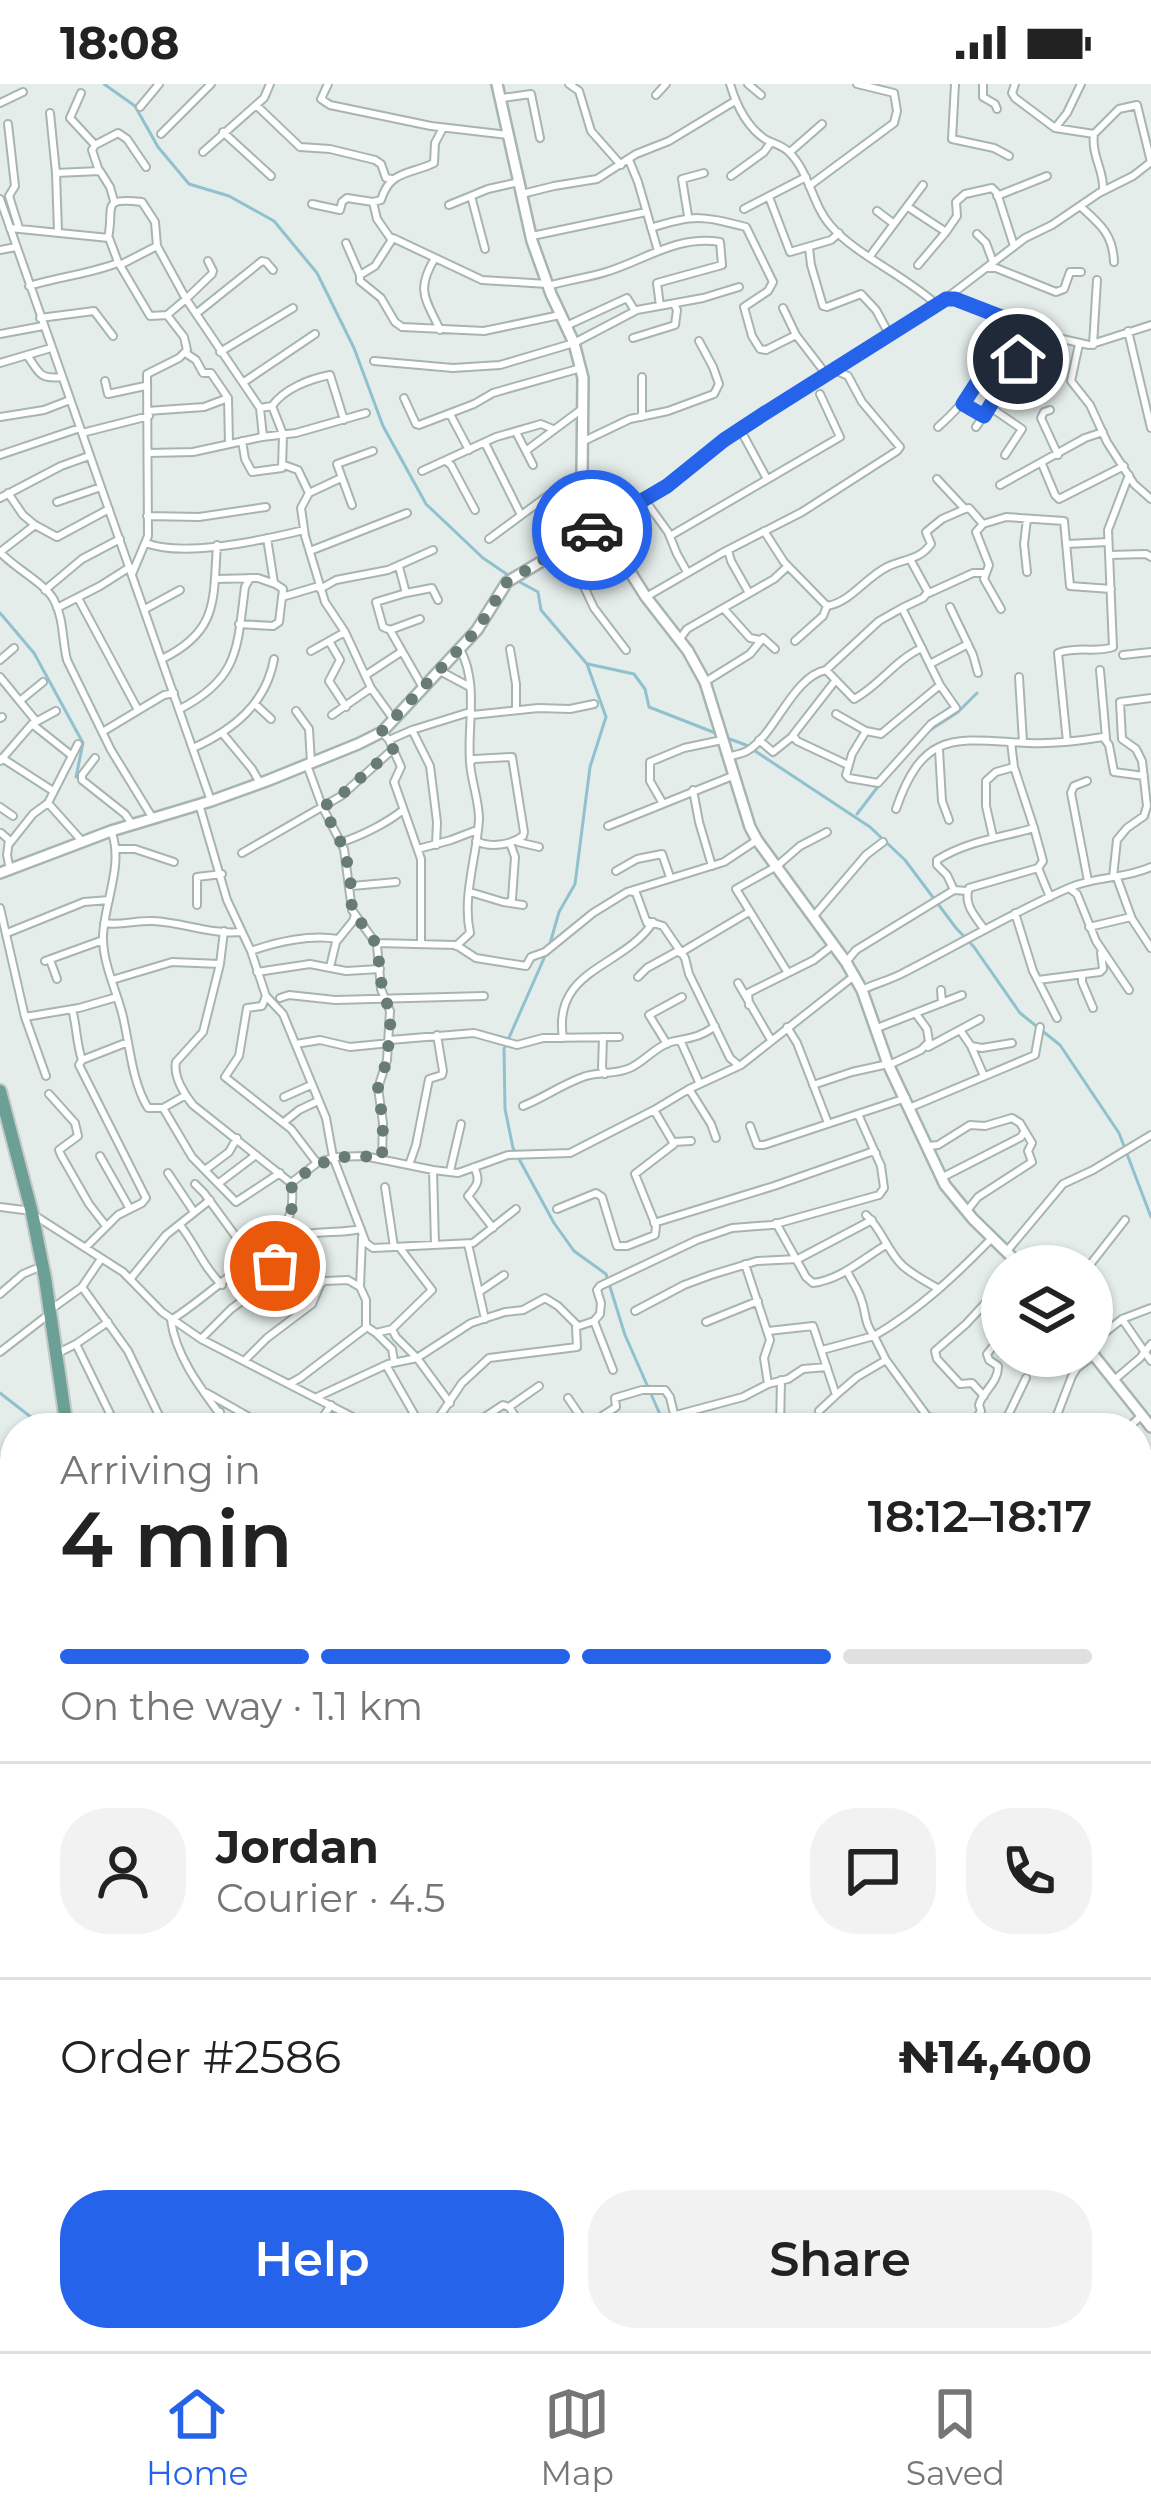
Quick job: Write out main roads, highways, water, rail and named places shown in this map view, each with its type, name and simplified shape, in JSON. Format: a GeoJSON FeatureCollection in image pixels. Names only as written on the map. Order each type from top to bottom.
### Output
{"type":"FeatureCollection","features":[{"type":"Feature","properties":{"kind":"main road"},"geometry":{"type":"LineString","coordinates":[[0,1090],[28,1212],[62,1413]]}},
{"type":"Feature","properties":{"kind":"main road"},"geometry":{"type":"LineString","coordinates":[[0,1119],[28,1212]]}},
{"type":"Feature","properties":{"kind":"waterway"},"geometry":{"type":"LineString","coordinates":[[104,84],[135,106],[158,147],[189,184],[229,196],[274,221],[317,273],[354,348],[383,426],[426,504],[508,575]]}},
{"type":"Feature","properties":{"kind":"waterway"},"geometry":{"type":"LineString","coordinates":[[516,580],[538,592],[541,610],[587,664],[606,717],[590,767],[575,884],[559,912],[549,947]]}},
{"type":"Feature","properties":{"kind":"waterway"},"geometry":{"type":"LineString","coordinates":[[0,613],[34,653],[83,743],[76,777]]}},
{"type":"Feature","properties":{"kind":"waterway"},"geometry":{"type":"LineString","coordinates":[[588,664],[634,674],[645,689],[649,707],[718,734]]}},
{"type":"Feature","properties":{"kind":"waterway"},"geometry":{"type":"LineString","coordinates":[[927,732],[977,693]]}},
{"type":"Feature","properties":{"kind":"waterway"},"geometry":{"type":"LineString","coordinates":[[727,738],[746,745],[870,827],[905,860],[1020,1013],[1060,1045],[1119,1133],[1151,1217]]}},
{"type":"Feature","properties":{"kind":"waterway"},"geometry":{"type":"LineString","coordinates":[[857,814],[880,784]]}},
{"type":"Feature","properties":{"kind":"waterway"},"geometry":{"type":"LineString","coordinates":[[545,956],[504,1049],[505,1109],[513,1148],[574,1251],[606,1274],[625,1335],[659,1413]]}},
{"type":"Feature","properties":{"kind":"waterway"},"geometry":{"type":"LineString","coordinates":[[0,1393],[26,1413]]}}]}
